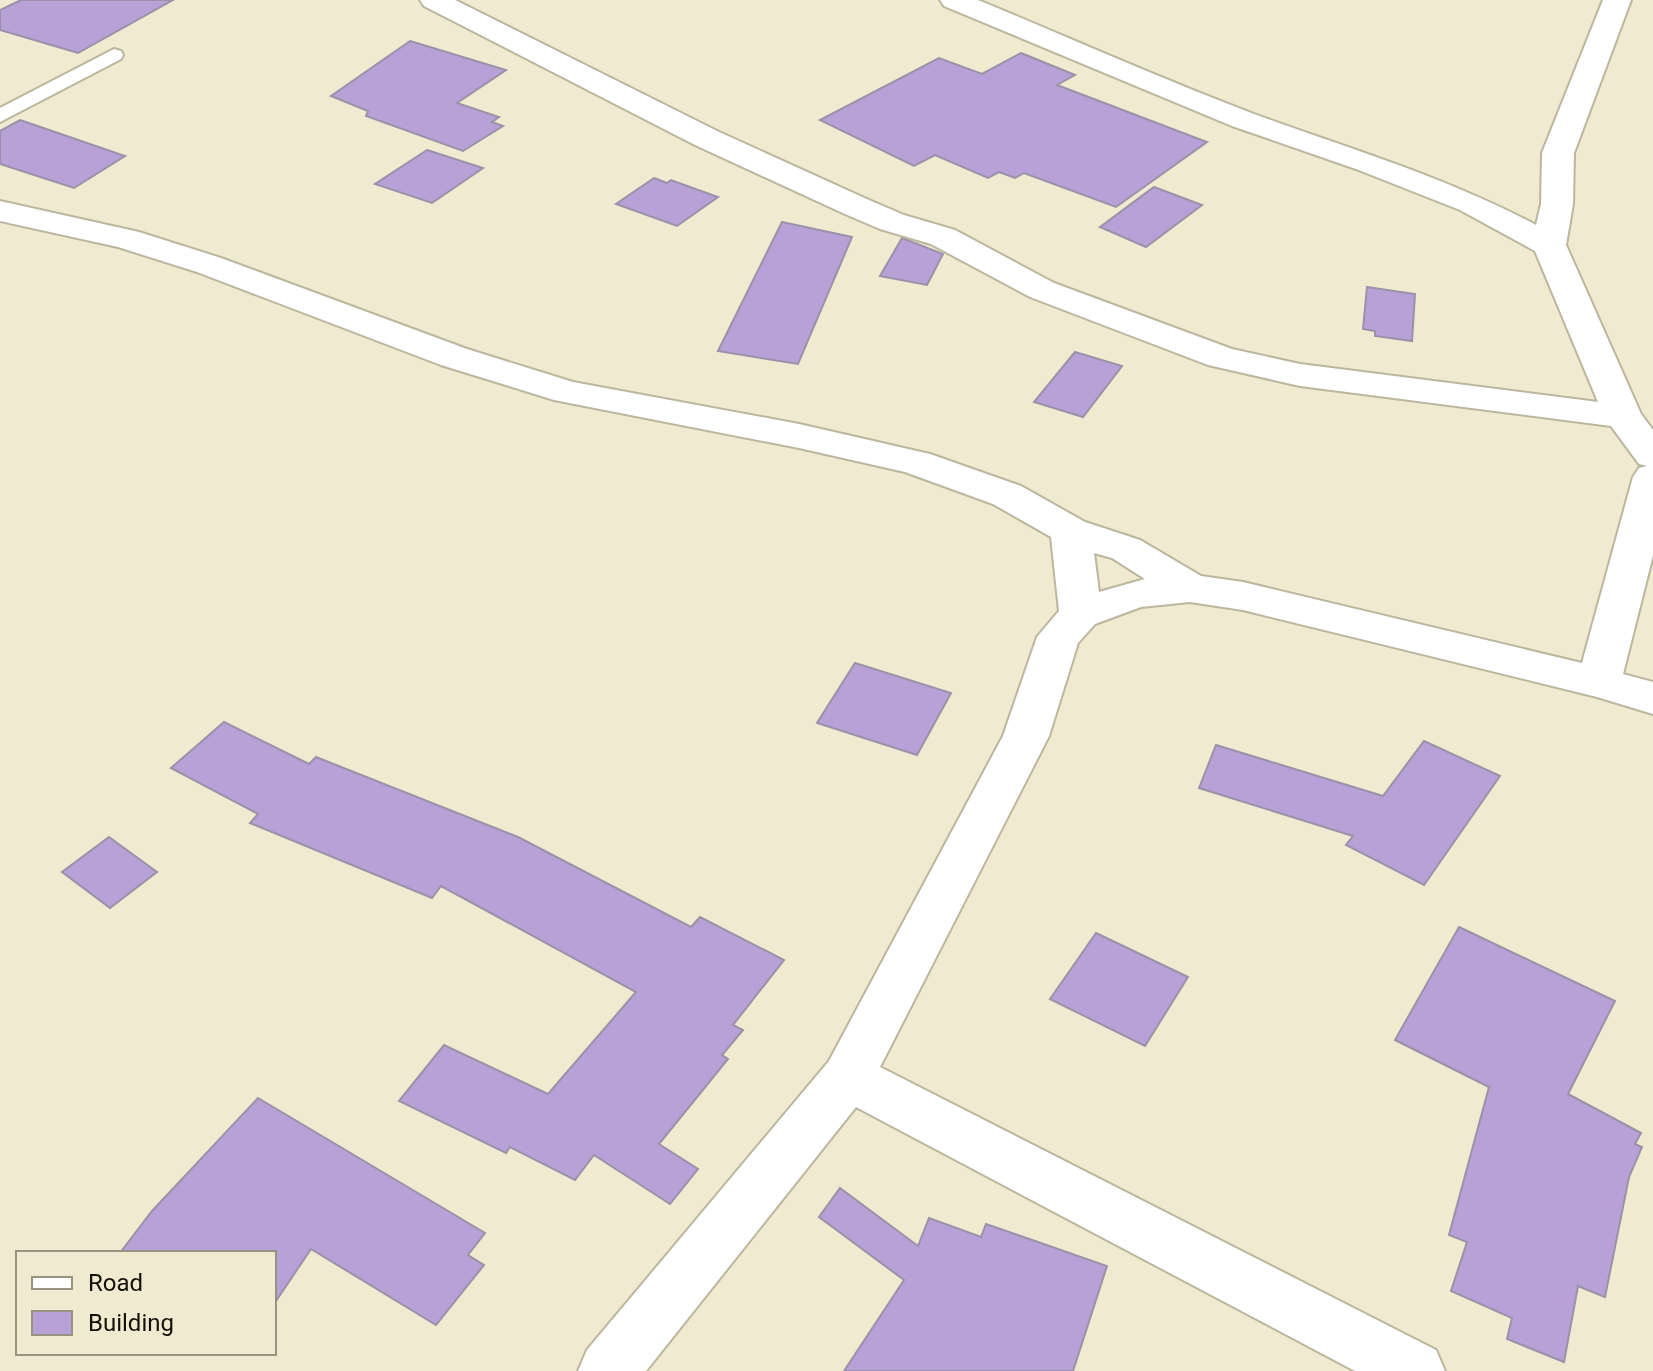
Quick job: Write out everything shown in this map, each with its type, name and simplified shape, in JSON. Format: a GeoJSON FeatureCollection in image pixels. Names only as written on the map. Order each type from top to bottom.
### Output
{"type":"FeatureCollection","features":[{"type":"Feature","properties":{"kind":"street"},"geometry":{"type":"LineString","coordinates":[[434,0],[706,138],[892,222],[943,237],[1042,290],[1221,357],[1300,375],[1623,416]]}},
{"type":"Feature","properties":{"kind":"street"},"geometry":{"type":"LineString","coordinates":[[954,0],[1243,120],[1367,162],[1471,203],[1549,245]]}},
{"type":"Feature","properties":{"kind":"street"},"geometry":{"type":"LineString","coordinates":[[1617,0],[1558,153],[1557,204],[1549,245],[1623,416],[1653,456]]}},
{"type":"Feature","properties":{"kind":"street"},"geometry":{"type":"LineString","coordinates":[[0,211],[127,239],[209,265],[454,357],[567,392],[799,436],[916,463],[1007,495],[1071,531],[1126,549],[1190,588]]}},
{"type":"Feature","properties":{"kind":"street"},"geometry":{"type":"LineString","coordinates":[[1599,682],[1653,477]]}},
{"type":"Feature","properties":{"kind":"street"},"geometry":{"type":"LineString","coordinates":[[1071,531],[1080,614]]}},
{"type":"Feature","properties":{"kind":"street"},"geometry":{"type":"LineString","coordinates":[[608,1371],[848,1077],[1026,736],[1058,637],[1080,614],[1136,594],[1190,588],[1243,596],[1599,682],[1653,698]]}},
{"type":"Feature","properties":{"kind":"street"},"geometry":{"type":"LineString","coordinates":[[848,1077],[1415,1371]]}},
{"type":"Feature","properties":{"kind":"lane"},"geometry":{"type":"LineString","coordinates":[[0,116],[114,55]]}},
{"type":"Feature","properties":{"kind":"building"},"geometry":{"type":"Polygon","coordinates":[[[21,0],[173,0],[78,53],[0,30],[0,10],[21,0]]]}},
{"type":"Feature","properties":{"kind":"building"},"geometry":{"type":"Polygon","coordinates":[[[410,41],[506,70],[457,103],[499,117],[492,122],[503,126],[463,151],[366,116],[368,111],[331,96],[410,41]]]}},
{"type":"Feature","properties":{"kind":"building"},"geometry":{"type":"Polygon","coordinates":[[[1021,53],[1075,75],[1057,85],[1207,142],[1116,207],[1024,173],[1015,178],[999,172],[988,178],[935,155],[914,166],[820,120],[939,58],[982,74],[1021,53]]]}},
{"type":"Feature","properties":{"kind":"building"},"geometry":{"type":"Polygon","coordinates":[[[20,120],[125,156],[74,188],[0,164],[0,131],[20,120]]]}},
{"type":"Feature","properties":{"kind":"building"},"geometry":{"type":"Polygon","coordinates":[[[427,150],[483,168],[432,203],[375,184],[427,150]]]}},
{"type":"Feature","properties":{"kind":"building"},"geometry":{"type":"Polygon","coordinates":[[[654,178],[667,183],[671,180],[718,197],[677,226],[616,204],[654,178]]]}},
{"type":"Feature","properties":{"kind":"building"},"geometry":{"type":"Polygon","coordinates":[[[1154,187],[1202,205],[1146,247],[1100,227],[1154,187]]]}},
{"type":"Feature","properties":{"kind":"building"},"geometry":{"type":"Polygon","coordinates":[[[782,222],[852,237],[798,364],[718,351],[782,222]]]}},
{"type":"Feature","properties":{"kind":"building"},"geometry":{"type":"Polygon","coordinates":[[[902,238],[943,254],[927,285],[880,276],[902,238]]]}},
{"type":"Feature","properties":{"kind":"building"},"geometry":{"type":"Polygon","coordinates":[[[1367,287],[1415,294],[1412,341],[1375,336],[1375,331],[1363,329],[1367,287]]]}},
{"type":"Feature","properties":{"kind":"building"},"geometry":{"type":"Polygon","coordinates":[[[1075,352],[1122,366],[1083,417],[1034,402],[1075,352]]]}},
{"type":"Feature","properties":{"kind":"building"},"geometry":{"type":"Polygon","coordinates":[[[855,663],[951,693],[917,755],[817,723],[855,663]]]}},
{"type":"Feature","properties":{"kind":"building"},"geometry":{"type":"Polygon","coordinates":[[[224,722],[309,764],[316,757],[518,837],[691,927],[700,917],[784,960],[733,1025],[743,1030],[722,1055],[728,1059],[659,1144],[698,1169],[670,1204],[594,1155],[575,1180],[510,1147],[506,1153],[399,1101],[444,1045],[548,1094],[636,992],[441,886],[432,898],[250,823],[258,814],[171,768],[224,722]]]}},
{"type":"Feature","properties":{"kind":"building"},"geometry":{"type":"Polygon","coordinates":[[[1424,741],[1500,776],[1424,885],[1346,845],[1353,836],[1199,788],[1216,745],[1383,796],[1424,741]]]}},
{"type":"Feature","properties":{"kind":"building"},"geometry":{"type":"Polygon","coordinates":[[[109,837],[157,872],[110,908],[62,872],[109,837]]]}},
{"type":"Feature","properties":{"kind":"building"},"geometry":{"type":"Polygon","coordinates":[[[1459,927],[1615,1001],[1568,1094],[1641,1133],[1635,1144],[1642,1147],[1629,1177],[1605,1297],[1578,1286],[1564,1362],[1507,1339],[1512,1318],[1451,1291],[1467,1242],[1449,1235],[1489,1087],[1395,1040],[1459,927]]]}},
{"type":"Feature","properties":{"kind":"building"},"geometry":{"type":"Polygon","coordinates":[[[1096,933],[1188,977],[1145,1046],[1050,999],[1096,933]]]}},
{"type":"Feature","properties":{"kind":"building"},"geometry":{"type":"Polygon","coordinates":[[[258,1098],[485,1233],[468,1255],[484,1265],[436,1325],[311,1249],[276,1301],[276,1251],[122,1251],[152,1211],[258,1098]]]}},
{"type":"Feature","properties":{"kind":"building"},"geometry":{"type":"Polygon","coordinates":[[[840,1188],[918,1246],[929,1218],[981,1237],[986,1224],[1107,1266],[1073,1371],[844,1371],[904,1280],[819,1217],[840,1188]]]}}]}
